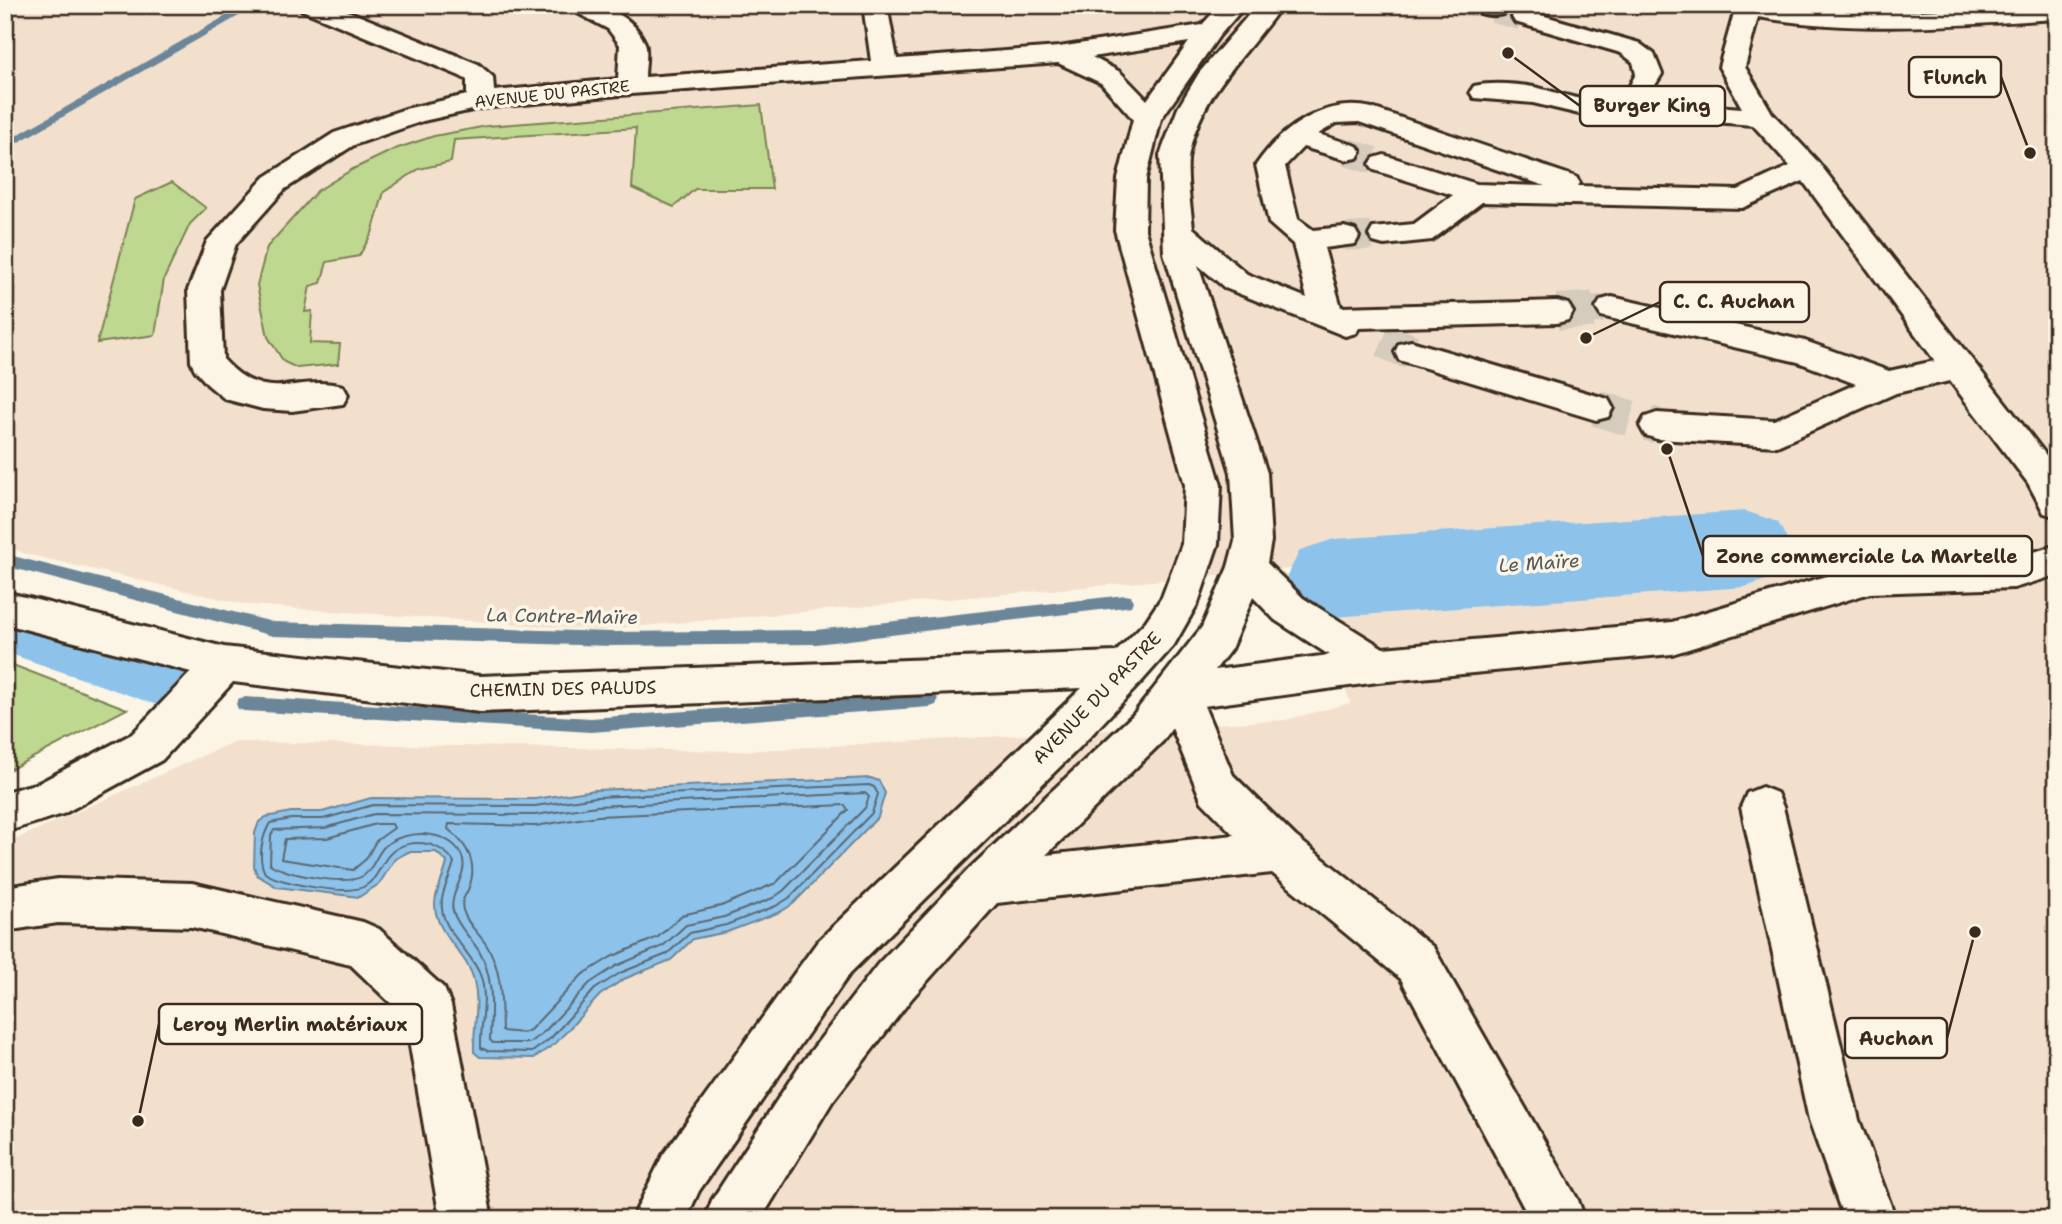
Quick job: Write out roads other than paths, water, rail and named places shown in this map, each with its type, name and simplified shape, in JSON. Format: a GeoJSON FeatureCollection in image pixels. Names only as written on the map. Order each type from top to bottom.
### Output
{"type":"FeatureCollection","features":[{"type":"Feature","properties":{"kind":"street"},"geometry":{"type":"LineString","coordinates":[[311,5],[469,69],[480,77],[481,100]]}},
{"type":"Feature","properties":{"kind":"street"},"geometry":{"type":"LineString","coordinates":[[582,5],[617,24],[633,45],[631,86]]}},
{"type":"Feature","properties":{"kind":"street"},"geometry":{"type":"LineString","coordinates":[[875,5],[885,66]]}},
{"type":"Feature","properties":{"kind":"street","name":"AVENUE DU PASTRE"},"geometry":{"type":"LineString","coordinates":[[658,1219],[681,1173],[834,957],[1064,736],[1160,633],[1179,603],[1200,544],[1203,485],[1130,230],[1132,179],[1147,119],[1210,31],[1234,5]]}},
{"type":"Feature","properties":{"kind":"street"},"geometry":{"type":"LineString","coordinates":[[732,1219],[815,1085],[895,981],[986,883],[1149,728],[1217,637],[1247,567],[1253,541],[1249,473],[1179,253],[1174,156],[1191,108],[1212,73],[1270,5]]}},
{"type":"Feature","properties":{"kind":"street"},"geometry":{"type":"LineString","coordinates":[[2057,12],[1941,19],[1810,16],[1743,6],[1732,67],[1761,117],[1808,168],[1958,369],[2041,474],[2057,503]]}},
{"type":"Feature","properties":{"kind":"street"},"geometry":{"type":"LineString","coordinates":[[1483,92],[1533,95],[1592,110],[1617,108],[1632,102],[1649,74],[1645,59],[1630,48],[1524,17]]}},
{"type":"Feature","properties":{"kind":"street","name":"AVENUE DU PASTRE"},"geometry":{"type":"LineString","coordinates":[[331,395],[292,400],[263,397],[237,390],[220,377],[207,362],[204,290],[222,241],[275,183],[344,139],[415,115],[481,100],[885,66],[1059,55],[1210,31]]}},
{"type":"Feature","properties":{"kind":"street"},"geometry":{"type":"LineString","coordinates":[[1059,55],[1099,68],[1113,77],[1147,119]]}},
{"type":"Feature","properties":{"kind":"street"},"geometry":{"type":"LineString","coordinates":[[1661,110],[1761,117]]}},
{"type":"Feature","properties":{"kind":"street"},"geometry":{"type":"LineString","coordinates":[[1328,318],[1307,240],[1283,223],[1270,165],[1316,121],[1335,113],[1362,114],[1598,194]]}},
{"type":"Feature","properties":{"kind":"street"},"geometry":{"type":"LineString","coordinates":[[1298,137],[1347,152]]}},
{"type":"Feature","properties":{"kind":"street"},"geometry":{"type":"LineString","coordinates":[[1384,164],[1475,193],[1742,199],[1808,168]]}},
{"type":"Feature","properties":{"kind":"street"},"geometry":{"type":"LineString","coordinates":[[1384,235],[1421,233],[1475,193]]}},
{"type":"Feature","properties":{"kind":"street"},"geometry":{"type":"LineString","coordinates":[[1176,230],[1236,281],[1397,346],[1596,408]]}},
{"type":"Feature","properties":{"kind":"street"},"geometry":{"type":"LineString","coordinates":[[1307,240],[1344,237]]}},
{"type":"Feature","properties":{"kind":"street"},"geometry":{"type":"LineString","coordinates":[[1612,308],[1805,352],[1888,383]]}},
{"type":"Feature","properties":{"kind":"street"},"geometry":{"type":"LineString","coordinates":[[1328,318],[1557,312]]}},
{"type":"Feature","properties":{"kind":"street"},"geometry":{"type":"LineString","coordinates":[[1657,426],[1777,433],[1888,383],[1958,369]]}},
{"type":"Feature","properties":{"kind":"street"},"geometry":{"type":"LineString","coordinates":[[1178,692],[1378,665],[1672,638],[1870,578],[2014,573],[2057,560]]}},
{"type":"Feature","properties":{"kind":"street"},"geometry":{"type":"LineString","coordinates":[[1247,567],[1289,609],[1378,665]]}},
{"type":"Feature","properties":{"kind":"street","name":"CHEMIN DES PALUDS"},"geometry":{"type":"LineString","coordinates":[[5,608],[224,664],[480,694],[1128,668]]}},
{"type":"Feature","properties":{"kind":"street"},"geometry":{"type":"LineString","coordinates":[[5,811],[48,800],[147,747],[224,664]]}},
{"type":"Feature","properties":{"kind":"street"},"geometry":{"type":"LineString","coordinates":[[1178,692],[1217,788],[1279,851],[1417,963],[1559,1219]]}},
{"type":"Feature","properties":{"kind":"street"},"geometry":{"type":"LineString","coordinates":[[1762,807],[1834,1120],[1870,1219]]}},
{"type":"Feature","properties":{"kind":"street"},"geometry":{"type":"LineString","coordinates":[[986,883],[1279,851]]}},
{"type":"Feature","properties":{"kind":"street"},"geometry":{"type":"LineString","coordinates":[[5,909],[58,901],[192,905],[363,945],[427,1006],[466,1219]]}},
{"type":"Feature","properties":{"kind":"water"},"geometry":{"type":"Polygon","coordinates":[[[871,778],[879,781],[885,793],[878,817],[793,904],[780,912],[727,932],[693,939],[671,960],[624,979],[600,995],[556,1043],[534,1058],[480,1057],[474,1052],[474,981],[471,971],[446,935],[436,915],[435,899],[447,862],[436,852],[408,852],[395,859],[379,884],[359,897],[277,887],[257,875],[254,866],[255,833],[259,822],[266,817],[291,812],[322,812],[371,798],[535,799],[595,790],[871,778]]]}},
{"type":"Feature","properties":{"kind":"waterway"},"geometry":{"type":"LineString","coordinates":[[5,147],[253,5]]}},
{"type":"Feature","properties":{"kind":"waterway","name":"Le Maïre"},"geometry":{"type":"LineString","coordinates":[[1334,578],[1745,549]]}},
{"type":"Feature","properties":{"kind":"waterway","name":"La Contre-Maïre"},"geometry":{"type":"LineString","coordinates":[[5,560],[273,629],[612,639],[816,637],[1125,601]]}},
{"type":"Feature","properties":{"kind":"waterway"},"geometry":{"type":"LineString","coordinates":[[5,628],[180,687]]}},
{"type":"Feature","properties":{"kind":"waterway"},"geometry":{"type":"LineString","coordinates":[[244,704],[591,725],[930,700]]}},
{"type":"Feature","properties":{"kind":"tunnel"},"geometry":{"type":"LineString","coordinates":[[1494,9],[1524,17]]}},
{"type":"Feature","properties":{"kind":"tunnel"},"geometry":{"type":"LineString","coordinates":[[1347,152],[1384,164]]}},
{"type":"Feature","properties":{"kind":"tunnel"},"geometry":{"type":"LineString","coordinates":[[1344,237],[1384,235]]}},
{"type":"Feature","properties":{"kind":"tunnel"},"geometry":{"type":"LineString","coordinates":[[1575,311],[1612,308]]}},
{"type":"Feature","properties":{"kind":"tunnel"},"geometry":{"type":"LineString","coordinates":[[1557,312],[1599,309]]}},
{"type":"Feature","properties":{"kind":"tunnel"},"geometry":{"type":"LineString","coordinates":[[1383,340],[1411,352]]}},
{"type":"Feature","properties":{"kind":"tunnel"},"geometry":{"type":"LineString","coordinates":[[1596,408],[1657,426]]}},
{"type":"Feature","properties":{"kind":"place","name":"Burger King"},"geometry":{"type":"Point","coordinates":[1508,53]}},
{"type":"Feature","properties":{"kind":"place","name":"Flunch"},"geometry":{"type":"Point","coordinates":[2030,153]}},
{"type":"Feature","properties":{"kind":"place","name":"C. C. Auchan"},"geometry":{"type":"Point","coordinates":[1586,338]}},
{"type":"Feature","properties":{"kind":"place","name":"Zone commerciale La Martelle"},"geometry":{"type":"Point","coordinates":[1667,449]}},
{"type":"Feature","properties":{"kind":"place","name":"Auchan"},"geometry":{"type":"Point","coordinates":[1975,932]}},
{"type":"Feature","properties":{"kind":"place","name":"Leroy Merlin matériaux"},"geometry":{"type":"Point","coordinates":[138,1121]}}]}
